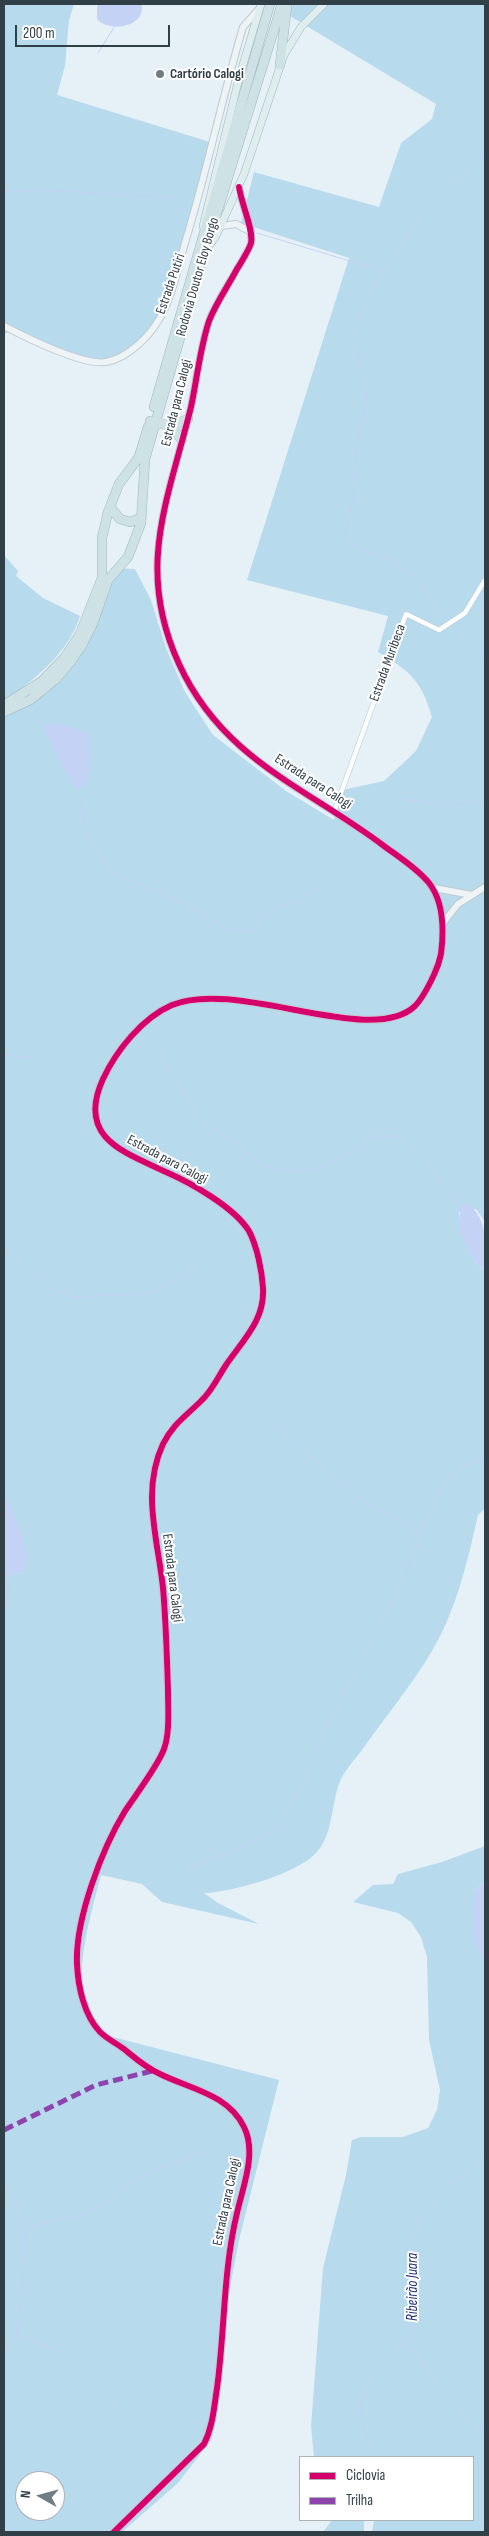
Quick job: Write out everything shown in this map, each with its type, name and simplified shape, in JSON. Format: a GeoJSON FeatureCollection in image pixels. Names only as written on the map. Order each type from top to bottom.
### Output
{"type":"FeatureCollection","features":[{"type":"Feature","properties":{"kind":"highway"},"geometry":{"type":"LineString","coordinates":[[4,705],[42,681],[65,657],[80,634],[102,578],[102,538],[110,507],[119,484],[139,457],[153,421],[203,232],[270,4]]}},
{"type":"Feature","properties":{"kind":"highway","name":"Rodovia Doutor Eloy Borgo"},"geometry":{"type":"LineString","coordinates":[[4,712],[30,700],[56,679],[71,661],[93,623],[108,580],[128,557],[141,518],[145,459],[153,421],[282,4]]}},
{"type":"Feature","properties":{"kind":"highway"},"geometry":{"type":"LineString","coordinates":[[280,65],[287,4]]}},
{"type":"Feature","properties":{"kind":"highway"},"geometry":{"type":"LineString","coordinates":[[170,426],[188,419]]}},
{"type":"Feature","properties":{"kind":"highway"},"geometry":{"type":"LineString","coordinates":[[153,421],[170,426],[182,440]]}},
{"type":"Feature","properties":{"kind":"highway"},"geometry":{"type":"LineString","coordinates":[[110,507],[120,519],[130,522],[141,518]]}},
{"type":"Feature","properties":{"kind":"main road"},"geometry":{"type":"LineString","coordinates":[[205,251],[221,226],[239,187],[280,65],[294,37],[324,4]]}},
{"type":"Feature","properties":{"kind":"main road"},"geometry":{"type":"LineString","coordinates":[[203,232],[207,202],[260,6]]}},
{"type":"Feature","properties":{"kind":"street","name":"Estrada Putiri"},"geometry":{"type":"LineString","coordinates":[[4,326],[27,338],[96,363],[115,360],[124,355],[150,333],[170,295],[196,207],[229,74],[243,27],[260,6]]}},
{"type":"Feature","properties":{"kind":"street"},"geometry":{"type":"LineString","coordinates":[[229,74],[239,78]]}},
{"type":"Feature","properties":{"kind":"street"},"geometry":{"type":"LineString","coordinates":[[239,187],[242,206],[251,232]]}},
{"type":"Feature","properties":{"kind":"street"},"geometry":{"type":"LineString","coordinates":[[221,226],[236,224],[251,232]]}},
{"type":"Feature","properties":{"kind":"street","name":"Estrada para Calogi"},"geometry":{"type":"LineString","coordinates":[[114,2532],[204,2444],[210,2431],[222,2347],[225,2283],[230,2242],[251,2150],[243,2123],[215,2096],[152,2072],[97,2029],[82,1997],[76,1958],[86,1902],[112,1833],[164,1750],[168,1713],[167,1652],[162,1581],[152,1521],[153,1488],[158,1454],[174,1424],[205,1398],[229,1360],[253,1330],[263,1306],[263,1281],[250,1233],[232,1212],[174,1175],[124,1153],[108,1142],[97,1122],[96,1102],[103,1079],[127,1041],[151,1019],[171,1006],[194,1000],[249,1000],[297,1011],[344,1018],[384,1018],[411,1011],[423,995],[440,962],[443,923],[434,888],[393,853],[352,822],[248,755],[220,729],[200,703],[180,667],[161,604],[157,576],[157,546],[162,510],[188,419],[208,324],[248,252],[251,243],[251,232]]}},
{"type":"Feature","properties":{"kind":"street","name":"Estrada Muribeca"},"geometry":{"type":"LineString","coordinates":[[334,812],[406,614],[440,630],[465,613],[485,580]]}},
{"type":"Feature","properties":{"kind":"street"},"geometry":{"type":"LineString","coordinates":[[443,923],[458,904],[485,887]]}},
{"type":"Feature","properties":{"kind":"street"},"geometry":{"type":"LineString","coordinates":[[434,888],[472,894]]}},
{"type":"Feature","properties":{"kind":"shaded area"},"geometry":{"type":"Polygon","coordinates":[[[4,4],[74,4],[69,20],[65,66],[57,95],[210,142],[167,307],[137,348],[116,363],[97,366],[37,345],[9,332],[4,334],[4,4]]]}},
{"type":"Feature","properties":{"kind":"shaded area"},"geometry":{"type":"Polygon","coordinates":[[[99,4],[142,4],[142,11],[140,16],[131,24],[112,26],[101,23],[97,19],[97,7],[99,4]]]}},
{"type":"Feature","properties":{"kind":"shaded area"},"geometry":{"type":"Polygon","coordinates":[[[281,4],[485,4],[485,1222],[476,1209],[459,1212],[466,1244],[474,1259],[485,1271],[485,1508],[478,1515],[455,1602],[441,1635],[416,1676],[342,1777],[338,1786],[326,1838],[321,1847],[304,1862],[277,1876],[246,1886],[204,1893],[218,1903],[259,1924],[162,1902],[142,1884],[101,1875],[88,1928],[82,1968],[82,1987],[85,2005],[95,2025],[105,2035],[279,2080],[239,2240],[229,2293],[221,2388],[212,2439],[178,2483],[122,2532],[4,2532],[4,1575],[18,1574],[16,1521],[4,1489],[4,714],[42,689],[106,590],[112,568],[135,569],[151,600],[166,648],[185,692],[213,735],[286,791],[334,820],[342,790],[384,781],[416,751],[432,717],[419,685],[399,665],[378,652],[388,616],[247,580],[349,258],[241,223],[254,172],[379,207],[401,143],[432,119],[436,104],[280,10],[281,4]]]}},
{"type":"Feature","properties":{"kind":"shaded area"},"geometry":{"type":"Polygon","coordinates":[[[4,555],[18,571],[16,576],[43,598],[80,616],[75,630],[59,654],[39,674],[4,701],[4,555]]]}},
{"type":"Feature","properties":{"kind":"shaded area"},"geometry":{"type":"Polygon","coordinates":[[[51,723],[74,728],[89,735],[89,768],[83,787],[73,785],[43,727],[51,723]]]}},
{"type":"Feature","properties":{"kind":"shaded area"},"geometry":{"type":"Polygon","coordinates":[[[468,1204],[480,1217],[483,1225],[485,1271],[468,1250],[461,1232],[460,1213],[462,1205],[468,1204]]]}},
{"type":"Feature","properties":{"kind":"shaded area"},"geometry":{"type":"Polygon","coordinates":[[[4,1489],[20,1529],[27,1561],[23,1570],[10,1575],[4,1575],[4,1489]]]}},
{"type":"Feature","properties":{"kind":"shaded area"},"geometry":{"type":"Polygon","coordinates":[[[485,1846],[485,1882],[476,1890],[483,1957],[485,1960],[485,2532],[372,2532],[374,2521],[474,2521],[474,2456],[314,2456],[311,2426],[323,2268],[346,2175],[352,2140],[361,2137],[403,2137],[428,2128],[437,2110],[440,2090],[429,2040],[427,1957],[421,1937],[411,1922],[398,1913],[353,1902],[373,1885],[393,1884],[398,1874],[442,1862],[485,1846]]]}},
{"type":"Feature","properties":{"kind":"shaded area"},"geometry":{"type":"Polygon","coordinates":[[[485,1882],[485,1960],[477,1944],[474,1917],[476,1890],[485,1882]]]}},
{"type":"Feature","properties":{"kind":"shaded area"},"geometry":{"type":"Polygon","coordinates":[[[331,2521],[364,2521],[364,2532],[323,2532],[331,2521]]]}},
{"type":"Feature","properties":{"kind":"waterway"},"geometry":{"type":"LineString","coordinates":[[98,53],[115,26]]}},
{"type":"Feature","properties":{"kind":"waterway"},"geometry":{"type":"LineString","coordinates":[[443,617],[422,586],[402,567],[385,558],[359,549],[345,535],[353,499],[356,452],[367,399],[355,339],[358,318],[392,256],[432,203],[485,153]]}},
{"type":"Feature","properties":{"kind":"waterway"},"geometry":{"type":"LineString","coordinates":[[4,191],[43,190],[177,198]]}},
{"type":"Feature","properties":{"kind":"waterway"},"geometry":{"type":"LineString","coordinates":[[257,233],[383,271]]}},
{"type":"Feature","properties":{"kind":"waterway"},"geometry":{"type":"LineString","coordinates":[[456,630],[485,658]]}},
{"type":"Feature","properties":{"kind":"waterway"},"geometry":{"type":"LineString","coordinates":[[36,717],[47,726]]}},
{"type":"Feature","properties":{"kind":"waterway"},"geometry":{"type":"LineString","coordinates":[[78,785],[85,825],[94,848],[111,871],[181,903],[228,929],[255,930],[266,914],[276,907],[305,898],[322,886]]}},
{"type":"Feature","properties":{"kind":"waterway"},"geometry":{"type":"LineString","coordinates":[[401,799],[455,805],[485,799]]}},
{"type":"Feature","properties":{"kind":"waterway"},"geometry":{"type":"LineString","coordinates":[[159,1049],[168,1072],[184,1093],[198,1119],[230,1139],[262,1166],[285,1171],[314,1170],[333,1162],[374,1136],[395,1136],[416,1150],[461,1205]]}},
{"type":"Feature","properties":{"kind":"waterway"},"geometry":{"type":"LineString","coordinates":[[4,1055],[35,1058]]}},
{"type":"Feature","properties":{"kind":"waterway"},"geometry":{"type":"LineString","coordinates":[[4,1247],[54,1290],[73,1297],[154,1293],[197,1265]]}},
{"type":"Feature","properties":{"kind":"waterway"},"geometry":{"type":"LineString","coordinates":[[272,1424],[355,1495],[420,1534]]}},
{"type":"Feature","properties":{"kind":"waterway"},"geometry":{"type":"LineString","coordinates":[[181,1873],[191,1867],[257,1841],[275,1830],[299,1792],[322,1736],[405,1576],[425,1523],[443,1485],[460,1467],[485,1459]]}},
{"type":"Feature","properties":{"kind":"waterway"},"geometry":{"type":"LineString","coordinates":[[4,1614],[11,1575]]}},
{"type":"Feature","properties":{"kind":"waterway"},"geometry":{"type":"LineString","coordinates":[[25,2230],[83,2214],[97,2207],[138,2178],[209,2150]]}},
{"type":"Feature","properties":{"kind":"waterway","name":"Ribeirão Juara"},"geometry":{"type":"LineString","coordinates":[[375,2456],[362,2422],[361,2405],[371,2381],[415,2327],[413,2234],[422,2217],[450,2185],[485,2157]]}},
{"type":"Feature","properties":{"kind":"waterway"},"geometry":{"type":"LineString","coordinates":[[4,2185],[11,2191],[25,2230],[23,2284],[18,2330],[14,2339],[4,2349]]}},
{"type":"Feature","properties":{"kind":"waterway"},"geometry":{"type":"LineString","coordinates":[[17,2335],[59,2351],[127,2418]]}},
{"type":"Feature","properties":{"kind":"waterway"},"geometry":{"type":"LineString","coordinates":[[406,2340],[464,2418],[474,2426],[485,2431]]}},
{"type":"Feature","properties":{"kind":"waterway","name":"Ribeirão Juara"},"geometry":{"type":"LineString","coordinates":[[387,2532],[388,2521]]}},
{"type":"Feature","properties":{"kind":"marked path"},"geometry":{"type":"LineString","coordinates":[[4,2130],[96,2085],[152,2071]]}},
{"type":"Feature","properties":{"kind":"cycle path"},"geometry":{"type":"LineString","coordinates":[[114,2532],[204,2444],[207,2437],[213,2416],[220,2366],[232,2235],[248,2170],[249,2148],[248,2137],[244,2127],[228,2107],[207,2094],[150,2069],[106,2037],[94,2025],[80,1991],[77,1964],[80,1926],[99,1864],[116,1827],[157,1763],[166,1743],[168,1691],[165,1614],[152,1498],[156,1462],[163,1444],[171,1431],[208,1393],[252,1329],[257,1320],[263,1299],[263,1288],[254,1244],[249,1231],[242,1222],[223,1205],[199,1189],[120,1149],[109,1140],[100,1129],[96,1116],[96,1099],[108,1068],[131,1036],[150,1018],[172,1005],[199,999],[231,1000],[336,1017],[368,1020],[395,1017],[415,1006],[420,1000],[431,981],[441,954],[442,917],[440,907],[434,891],[425,878],[408,863],[355,825],[269,769],[219,725],[197,697],[179,664],[166,629],[159,597],[157,565],[165,504],[191,407],[209,321],[251,243],[251,231],[239,187]]}},
{"type":"Feature","properties":{"kind":"place","name":"Cartório Calogi"},"geometry":{"type":"Point","coordinates":[160,74]}}]}
